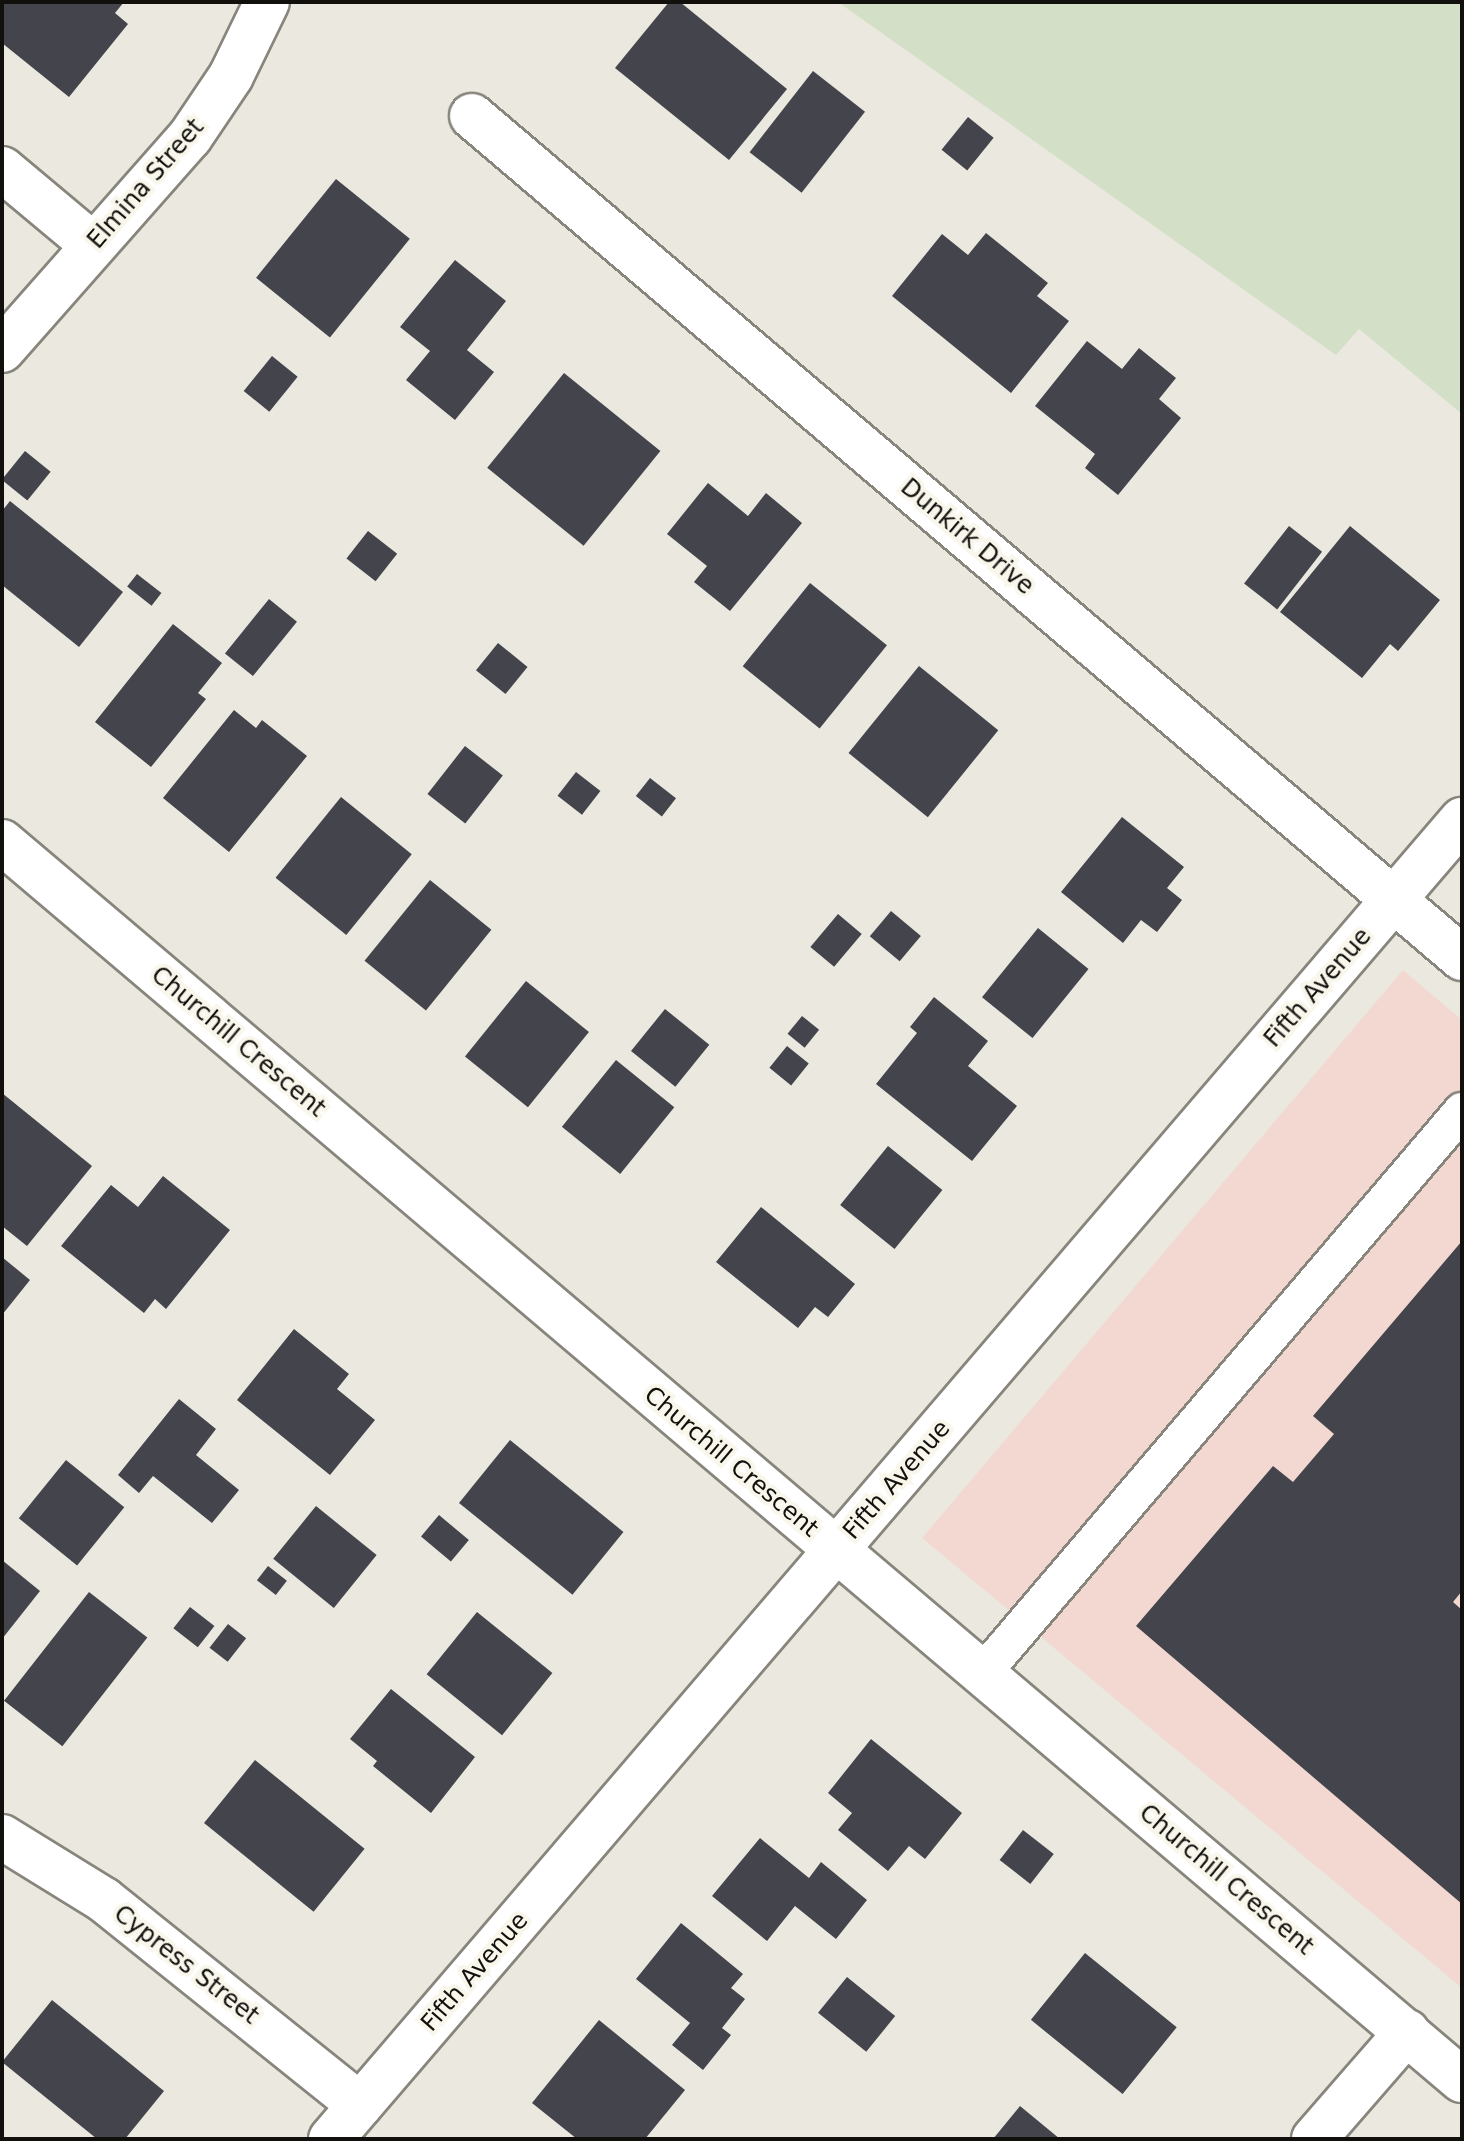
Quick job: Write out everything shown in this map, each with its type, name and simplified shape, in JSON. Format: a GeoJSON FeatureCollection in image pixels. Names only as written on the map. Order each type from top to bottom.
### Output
{"type":"FeatureCollection","features":[{"type":"Feature","properties":{"kind":"street","name":"Elmina Street"},"geometry":{"type":"LineString","coordinates":[[2,350],[190,137],[231,76],[267,2]]}},
{"type":"Feature","properties":{"kind":"street","name":"Dunkirk Drive"},"geometry":{"type":"LineString","coordinates":[[472,116],[1462,958]]}},
{"type":"Feature","properties":{"kind":"street"},"geometry":{"type":"LineString","coordinates":[[2,169],[93,245]]}},
{"type":"Feature","properties":{"kind":"street","name":"Fifth Avenue"},"geometry":{"type":"LineString","coordinates":[[331,2139],[1462,820]]}},
{"type":"Feature","properties":{"kind":"street","name":"Churchill Crescent"},"geometry":{"type":"LineString","coordinates":[[2,842],[1462,2080]]}},
{"type":"Feature","properties":{"kind":"street","name":"Cypress Street"},"geometry":{"type":"LineString","coordinates":[[2,1837],[104,1900],[360,2105]]}},
{"type":"Feature","properties":{"kind":"street"},"geometry":{"type":"LineString","coordinates":[[1314,2139],[1407,2032]]}},
{"type":"Feature","properties":{"kind":"lane"},"geometry":{"type":"LineString","coordinates":[[982,1674],[1462,1111]]}},
{"type":"Feature","properties":{"kind":"shaded area"},"geometry":{"type":"Polygon","coordinates":[[[1403,970],[1462,1020],[1462,1988],[922,1538],[1403,970]]]}},
{"type":"Feature","properties":{"kind":"green space"},"geometry":{"type":"Polygon","coordinates":[[[838,2],[1462,2],[1462,414],[1359,329],[1336,355],[838,2]]]}},
{"type":"Feature","properties":{"kind":"building"},"geometry":{"type":"Polygon","coordinates":[[[2,2],[124,2],[115,13],[128,24],[69,97],[2,43],[2,2]]]}},
{"type":"Feature","properties":{"kind":"building"},"geometry":{"type":"Polygon","coordinates":[[[669,2],[680,2],[787,89],[729,160],[615,68],[669,2]]]}},
{"type":"Feature","properties":{"kind":"building"},"geometry":{"type":"Polygon","coordinates":[[[813,71],[865,112],[802,193],[750,152],[813,71]]]}},
{"type":"Feature","properties":{"kind":"building"},"geometry":{"type":"Polygon","coordinates":[[[968,117],[994,138],[967,170],[942,150],[968,117]]]}},
{"type":"Feature","properties":{"kind":"building"},"geometry":{"type":"Polygon","coordinates":[[[336,179],[410,239],[330,337],[256,278],[336,179]]]}},
{"type":"Feature","properties":{"kind":"building"},"geometry":{"type":"Polygon","coordinates":[[[986,233],[1048,283],[1037,296],[1069,321],[1011,393],[892,296],[942,234],[968,255],[986,233]]]}},
{"type":"Feature","properties":{"kind":"building"},"geometry":{"type":"Polygon","coordinates":[[[455,260],[506,301],[467,350],[494,372],[455,420],[406,380],[430,351],[400,327],[455,260]]]}},
{"type":"Feature","properties":{"kind":"building"},"geometry":{"type":"Polygon","coordinates":[[[1087,341],[1122,369],[1139,348],[1176,378],[1159,399],[1181,418],[1118,495],[1085,468],[1095,454],[1035,406],[1087,341]]]}},
{"type":"Feature","properties":{"kind":"building"},"geometry":{"type":"Polygon","coordinates":[[[272,356],[298,377],[269,412],[244,391],[272,356]]]}},
{"type":"Feature","properties":{"kind":"building"},"geometry":{"type":"Polygon","coordinates":[[[564,373],[660,451],[584,546],[487,468],[564,373]]]}},
{"type":"Feature","properties":{"kind":"building"},"geometry":{"type":"Polygon","coordinates":[[[25,451],[51,472],[27,501],[2,480],[25,451]]]}},
{"type":"Feature","properties":{"kind":"building"},"geometry":{"type":"Polygon","coordinates":[[[708,483],[748,516],[766,493],[802,523],[730,611],[694,582],[707,566],[667,534],[708,483]]]}},
{"type":"Feature","properties":{"kind":"building"},"geometry":{"type":"Polygon","coordinates":[[[10,501],[123,592],[79,647],[2,585],[2,511],[10,501]]]}},
{"type":"Feature","properties":{"kind":"building"},"geometry":{"type":"Polygon","coordinates":[[[1289,526],[1322,552],[1277,609],[1244,584],[1289,526]]]}},
{"type":"Feature","properties":{"kind":"building"},"geometry":{"type":"Polygon","coordinates":[[[1350,526],[1440,600],[1398,651],[1390,644],[1362,678],[1280,612],[1350,526]]]}},
{"type":"Feature","properties":{"kind":"building"},"geometry":{"type":"Polygon","coordinates":[[[368,531],[397,554],[376,581],[346,559],[368,531]]]}},
{"type":"Feature","properties":{"kind":"building"},"geometry":{"type":"Polygon","coordinates":[[[137,574],[161,593],[152,606],[127,587],[137,574]]]}},
{"type":"Feature","properties":{"kind":"building"},"geometry":{"type":"Polygon","coordinates":[[[810,583],[887,645],[820,728],[743,666],[810,583]]]}},
{"type":"Feature","properties":{"kind":"building"},"geometry":{"type":"Polygon","coordinates":[[[269,599],[297,622],[253,676],[225,653],[269,599]]]}},
{"type":"Feature","properties":{"kind":"building"},"geometry":{"type":"Polygon","coordinates":[[[173,624],[222,663],[198,693],[206,699],[151,767],[95,722],[173,624]]]}},
{"type":"Feature","properties":{"kind":"building"},"geometry":{"type":"Polygon","coordinates":[[[498,643],[528,667],[506,694],[476,670],[498,643]]]}},
{"type":"Feature","properties":{"kind":"building"},"geometry":{"type":"Polygon","coordinates":[[[919,666],[998,730],[928,817],[849,753],[919,666]]]}},
{"type":"Feature","properties":{"kind":"building"},"geometry":{"type":"Polygon","coordinates":[[[234,710],[256,728],[262,720],[307,756],[229,852],[163,798],[234,710]]]}},
{"type":"Feature","properties":{"kind":"building"},"geometry":{"type":"Polygon","coordinates":[[[465,746],[503,776],[465,824],[427,794],[465,746]]]}},
{"type":"Feature","properties":{"kind":"building"},"geometry":{"type":"Polygon","coordinates":[[[576,772],[600,791],[582,815],[558,796],[576,772]]]}},
{"type":"Feature","properties":{"kind":"building"},"geometry":{"type":"Polygon","coordinates":[[[650,778],[676,798],[662,816],[636,796],[650,778]]]}},
{"type":"Feature","properties":{"kind":"building"},"geometry":{"type":"Polygon","coordinates":[[[341,797],[412,854],[346,935],[276,878],[341,797]]]}},
{"type":"Feature","properties":{"kind":"building"},"geometry":{"type":"Polygon","coordinates":[[[1122,817],[1184,867],[1167,888],[1182,900],[1157,932],[1141,920],[1123,943],[1061,892],[1122,817]]]}},
{"type":"Feature","properties":{"kind":"building"},"geometry":{"type":"Polygon","coordinates":[[[430,880],[491,930],[426,1011],[365,961],[430,880]]]}},
{"type":"Feature","properties":{"kind":"building"},"geometry":{"type":"Polygon","coordinates":[[[891,911],[921,936],[900,961],[870,936],[891,911]]]}},
{"type":"Feature","properties":{"kind":"building"},"geometry":{"type":"Polygon","coordinates":[[[838,914],[862,934],[834,967],[810,947],[838,914]]]}},
{"type":"Feature","properties":{"kind":"building"},"geometry":{"type":"Polygon","coordinates":[[[1038,928],[1089,969],[1033,1038],[982,997],[1038,928]]]}},
{"type":"Feature","properties":{"kind":"building"},"geometry":{"type":"Polygon","coordinates":[[[526,981],[589,1032],[528,1107],[465,1056],[526,981]]]}},
{"type":"Feature","properties":{"kind":"building"},"geometry":{"type":"Polygon","coordinates":[[[934,997],[988,1041],[968,1066],[1017,1106],[972,1161],[876,1084],[917,1033],[910,1027],[934,997]]]}},
{"type":"Feature","properties":{"kind":"building"},"geometry":{"type":"Polygon","coordinates":[[[665,1009],[709,1045],[675,1087],[631,1051],[665,1009]]]}},
{"type":"Feature","properties":{"kind":"building"},"geometry":{"type":"Polygon","coordinates":[[[802,1016],[819,1030],[805,1048],[788,1034],[802,1016]]]}},
{"type":"Feature","properties":{"kind":"building"},"geometry":{"type":"Polygon","coordinates":[[[787,1046],[809,1064],[791,1085],[769,1068],[787,1046]]]}},
{"type":"Feature","properties":{"kind":"building"},"geometry":{"type":"Polygon","coordinates":[[[616,1060],[674,1107],[620,1174],[562,1127],[616,1060]]]}},
{"type":"Feature","properties":{"kind":"building"},"geometry":{"type":"Polygon","coordinates":[[[2,1093],[92,1166],[27,1246],[2,1226],[2,1093]]]}},
{"type":"Feature","properties":{"kind":"building"},"geometry":{"type":"Polygon","coordinates":[[[888,1146],[942,1190],[895,1249],[840,1205],[888,1146]]]}},
{"type":"Feature","properties":{"kind":"building"},"geometry":{"type":"Polygon","coordinates":[[[163,1176],[230,1230],[166,1309],[155,1299],[144,1313],[61,1246],[111,1185],[138,1207],[163,1176]]]}},
{"type":"Feature","properties":{"kind":"building"},"geometry":{"type":"Polygon","coordinates":[[[761,1207],[855,1284],[828,1317],[815,1307],[798,1328],[716,1262],[761,1207]]]}},
{"type":"Feature","properties":{"kind":"building"},"geometry":{"type":"Polygon","coordinates":[[[1462,1241],[1462,1591],[1453,1602],[1462,1610],[1462,1904],[1136,1626],[1273,1466],[1293,1482],[1334,1434],[1313,1416],[1462,1241]]]}},
{"type":"Feature","properties":{"kind":"building"},"geometry":{"type":"Polygon","coordinates":[[[2,1257],[30,1280],[2,1315],[2,1257]]]}},
{"type":"Feature","properties":{"kind":"building"},"geometry":{"type":"Polygon","coordinates":[[[294,1329],[349,1374],[337,1389],[375,1420],[330,1475],[237,1400],[294,1329]]]}},
{"type":"Feature","properties":{"kind":"building"},"geometry":{"type":"Polygon","coordinates":[[[179,1399],[216,1429],[196,1455],[239,1490],[212,1523],[153,1476],[139,1493],[118,1475],[179,1399]]]}},
{"type":"Feature","properties":{"kind":"building"},"geometry":{"type":"Polygon","coordinates":[[[510,1440],[623,1532],[572,1595],[459,1503],[510,1440]]]}},
{"type":"Feature","properties":{"kind":"building"},"geometry":{"type":"Polygon","coordinates":[[[66,1460],[124,1507],[77,1565],[19,1518],[66,1460]]]}},
{"type":"Feature","properties":{"kind":"building"},"geometry":{"type":"Polygon","coordinates":[[[316,1506],[377,1555],[334,1608],[273,1559],[316,1506]]]}},
{"type":"Feature","properties":{"kind":"building"},"geometry":{"type":"Polygon","coordinates":[[[439,1515],[469,1540],[451,1562],[421,1536],[439,1515]]]}},
{"type":"Feature","properties":{"kind":"building"},"geometry":{"type":"Polygon","coordinates":[[[2,1560],[40,1591],[2,1639],[2,1560]]]}},
{"type":"Feature","properties":{"kind":"building"},"geometry":{"type":"Polygon","coordinates":[[[268,1566],[287,1581],[276,1595],[257,1580],[268,1566]]]}},
{"type":"Feature","properties":{"kind":"building"},"geometry":{"type":"Polygon","coordinates":[[[89,1592],[147,1638],[62,1746],[4,1701],[89,1592]]]}},
{"type":"Feature","properties":{"kind":"building"},"geometry":{"type":"Polygon","coordinates":[[[190,1607],[214,1626],[198,1647],[173,1628],[190,1607]]]}},
{"type":"Feature","properties":{"kind":"building"},"geometry":{"type":"Polygon","coordinates":[[[477,1612],[552,1673],[502,1735],[427,1674],[477,1612]]]}},
{"type":"Feature","properties":{"kind":"building"},"geometry":{"type":"Polygon","coordinates":[[[228,1624],[246,1638],[228,1662],[210,1648],[228,1624]]]}},
{"type":"Feature","properties":{"kind":"building"},"geometry":{"type":"Polygon","coordinates":[[[391,1689],[475,1757],[431,1813],[373,1766],[377,1761],[350,1739],[391,1689]]]}},
{"type":"Feature","properties":{"kind":"building"},"geometry":{"type":"Polygon","coordinates":[[[871,1739],[962,1813],[925,1859],[909,1846],[888,1871],[838,1830],[852,1813],[828,1793],[871,1739]]]}},
{"type":"Feature","properties":{"kind":"building"},"geometry":{"type":"Polygon","coordinates":[[[255,1760],[365,1849],[314,1912],[204,1823],[255,1760]]]}},
{"type":"Feature","properties":{"kind":"building"},"geometry":{"type":"Polygon","coordinates":[[[1023,1830],[1054,1854],[1030,1884],[1000,1860],[1023,1830]]]}},
{"type":"Feature","properties":{"kind":"building"},"geometry":{"type":"Polygon","coordinates":[[[760,1838],[809,1878],[821,1862],[867,1900],[836,1939],[795,1906],[767,1941],[712,1896],[760,1838]]]}},
{"type":"Feature","properties":{"kind":"building"},"geometry":{"type":"Polygon","coordinates":[[[681,1923],[743,1974],[731,1988],[745,1999],[722,2028],[731,2035],[703,2070],[672,2045],[690,2023],[636,1979],[681,1923]]]}},
{"type":"Feature","properties":{"kind":"building"},"geometry":{"type":"Polygon","coordinates":[[[1085,1953],[1177,2027],[1123,2094],[1031,2020],[1085,1953]]]}},
{"type":"Feature","properties":{"kind":"building"},"geometry":{"type":"Polygon","coordinates":[[[847,1977],[895,2016],[866,2052],[818,2013],[847,1977]]]}},
{"type":"Feature","properties":{"kind":"building"},"geometry":{"type":"Polygon","coordinates":[[[52,2000],[164,2091],[125,2139],[97,2139],[2,2062],[52,2000]]]}},
{"type":"Feature","properties":{"kind":"building"},"geometry":{"type":"Polygon","coordinates":[[[599,2020],[685,2090],[645,2139],[577,2139],[532,2103],[599,2020]]]}},
{"type":"Feature","properties":{"kind":"building"},"geometry":{"type":"Polygon","coordinates":[[[1020,2106],[1060,2139],[993,2139],[1020,2106]]]}}]}
